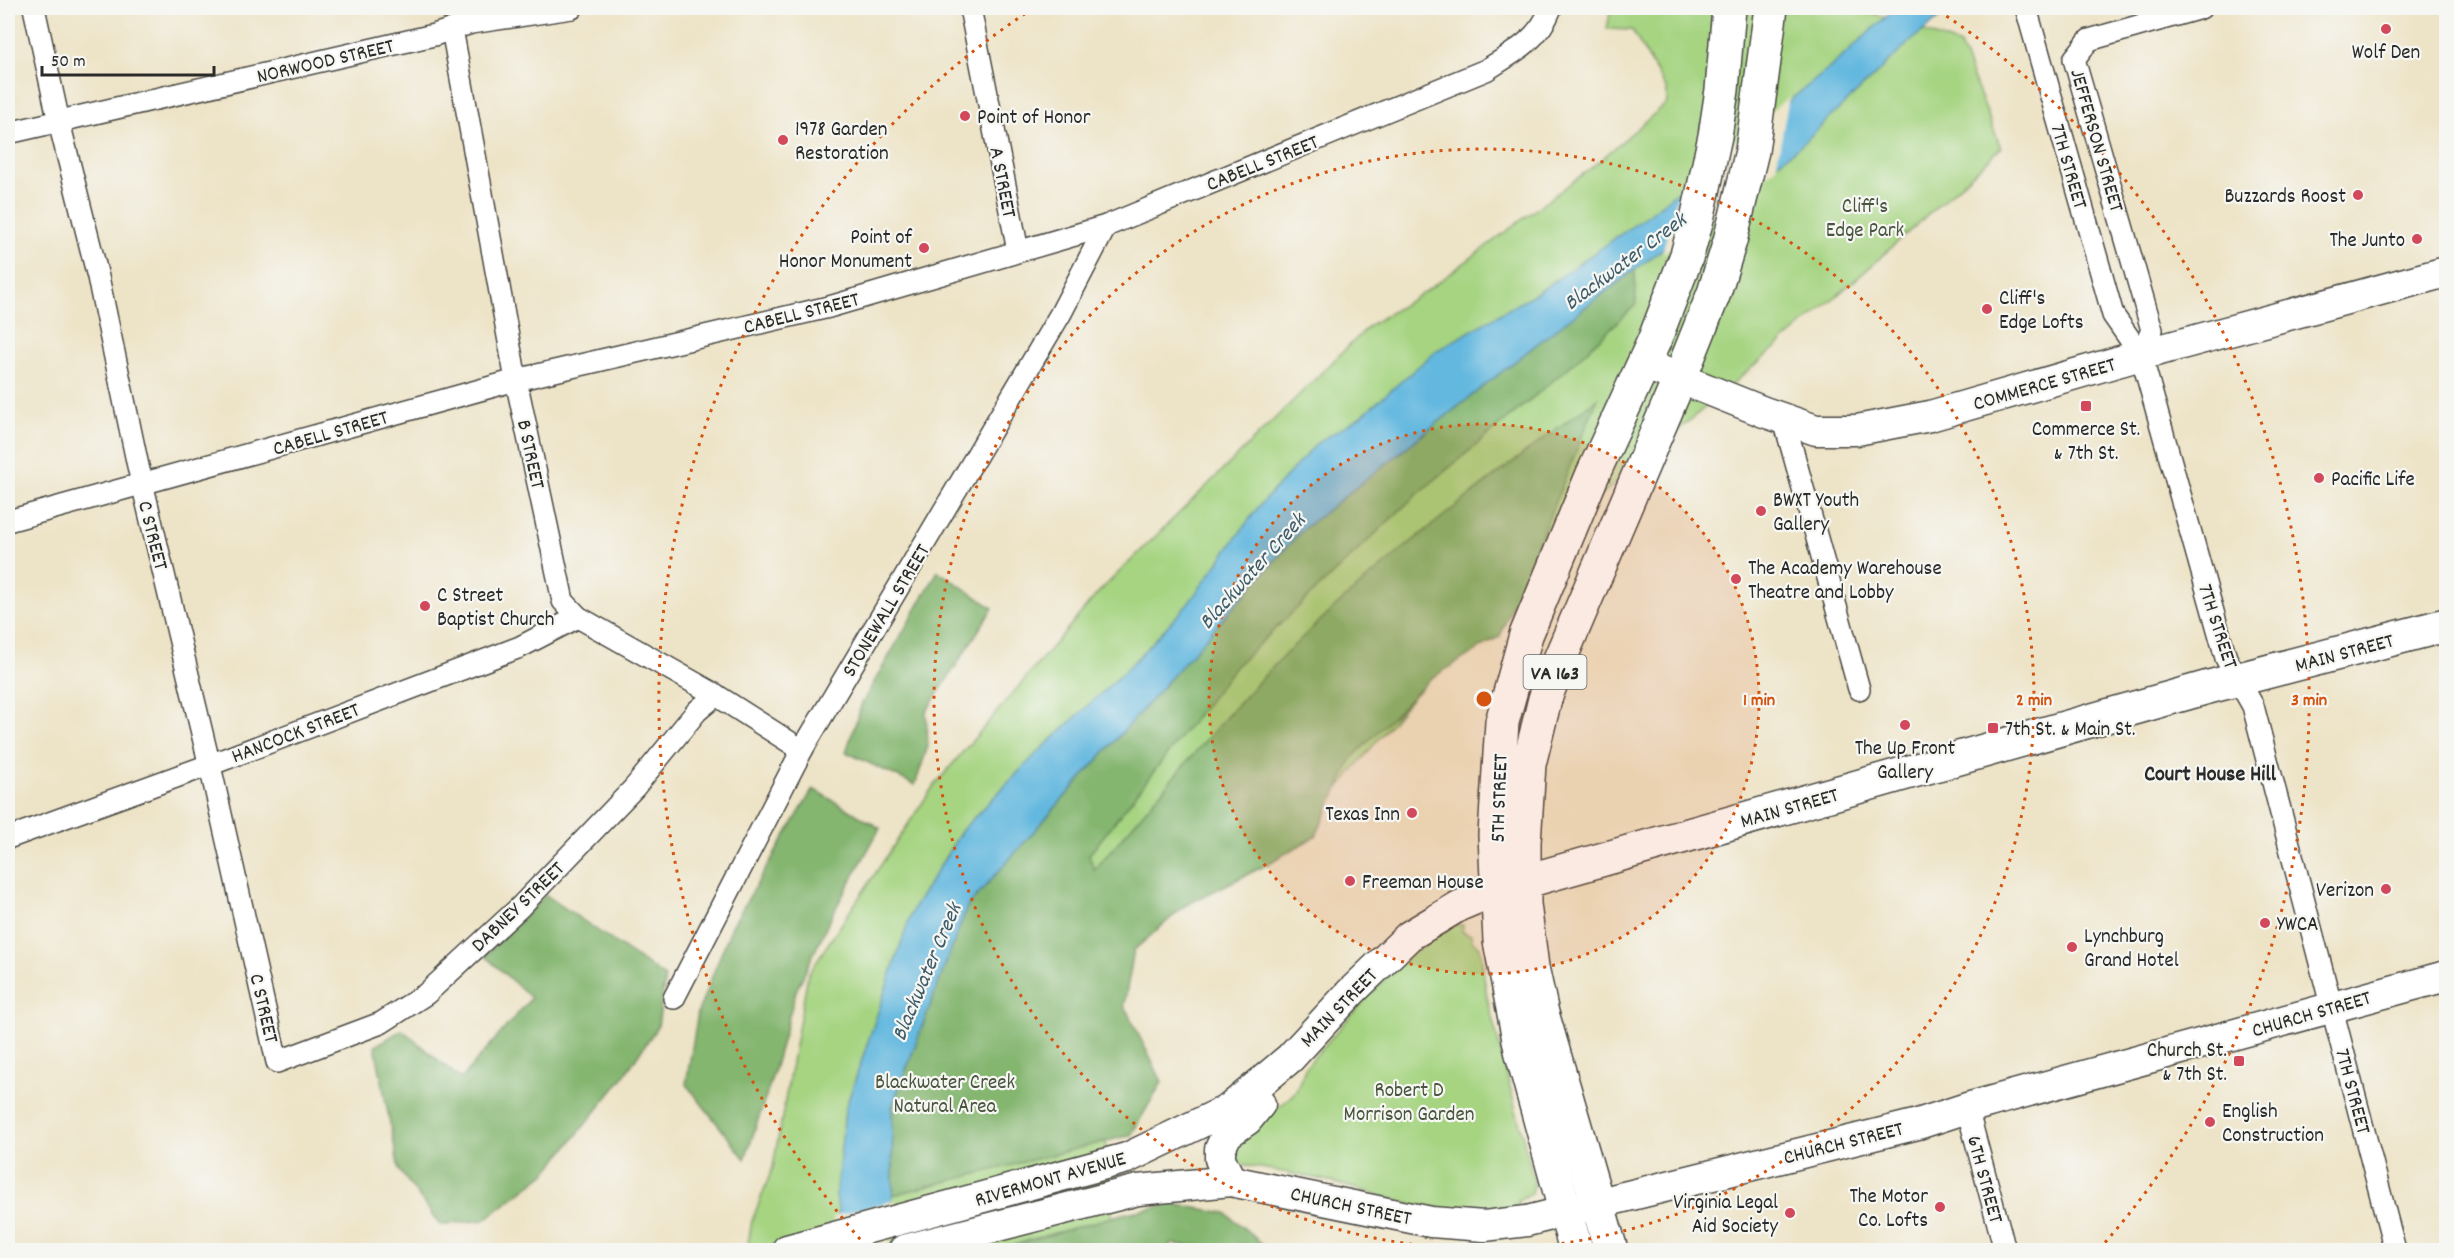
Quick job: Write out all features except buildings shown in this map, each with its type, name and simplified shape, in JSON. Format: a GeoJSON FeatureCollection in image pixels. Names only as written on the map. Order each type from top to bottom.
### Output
{"type":"FeatureCollection","features":[{"type":"Feature","properties":{"kind":"main road","name":"5TH STREET"},"geometry":{"type":"LineString","coordinates":[[1611,1251],[1542,1013],[1532,967],[1495,835],[1502,722],[1526,634],[1592,476],[1644,364],[1677,282],[1698,215],[1722,90],[1729,8]]}},
{"type":"Feature","properties":{"kind":"main road","name":"5TH STREET"},"geometry":{"type":"LineString","coordinates":[[1576,1251],[1521,1050],[1500,941],[1529,764],[1540,717],[1560,659],[1714,293],[1742,200],[1754,140],[1771,8]]}},
{"type":"Feature","properties":{"kind":"main road","name":"COMMERCE STREET"},"geometry":{"type":"LineString","coordinates":[[1644,364],[1784,420],[1816,430],[1857,430],[1930,416],[2140,355],[2446,272]]}},
{"type":"Feature","properties":{"kind":"main road","name":"MAIN STREET"},"geometry":{"type":"LineString","coordinates":[[1290,1058],[1351,992],[1409,936],[1459,906],[1510,886],[2238,680],[2446,625]]}},
{"type":"Feature","properties":{"kind":"main road","name":"CHURCH STREET"},"geometry":{"type":"LineString","coordinates":[[1231,1181],[1431,1222],[1484,1226],[1527,1221],[1918,1124],[1967,1108],[2446,976]]}},
{"type":"Feature","properties":{"kind":"main road","name":"RIVERMONT AVENUE"},"geometry":{"type":"LineString","coordinates":[[787,1251],[1127,1158],[1229,1109],[1290,1058]]}},
{"type":"Feature","properties":{"kind":"main road"},"geometry":{"type":"LineString","coordinates":[[1231,1181],[1220,1159],[1220,1149],[1227,1134],[1247,1120],[1271,1092],[1290,1058]]}},
{"type":"Feature","properties":{"kind":"main road","name":"RIVERMONT AVENUE"},"geometry":{"type":"LineString","coordinates":[[904,1251],[1138,1190],[1231,1181]]}},
{"type":"Feature","properties":{"kind":"street","name":"C STREET"},"geometry":{"type":"LineString","coordinates":[[34,8],[59,122],[98,277],[142,484],[210,764],[277,1062]]}},
{"type":"Feature","properties":{"kind":"street","name":"NORWOOD STREET"},"geometry":{"type":"LineString","coordinates":[[8,133],[452,29],[471,22],[572,8]]}},
{"type":"Feature","properties":{"kind":"street","name":"A STREET"},"geometry":{"type":"LineString","coordinates":[[970,8],[1018,251]]}},
{"type":"Feature","properties":{"kind":"street","name":"CABELL STREET"},"geometry":{"type":"LineString","coordinates":[[8,521],[516,380],[829,307],[1106,226],[1486,70],[1528,44],[1545,23],[1551,8]]}},
{"type":"Feature","properties":{"kind":"street","name":"7TH STREET"},"geometry":{"type":"LineString","coordinates":[[2025,8],[2113,315],[2140,355],[2226,658],[2253,706],[2396,1251]]}},
{"type":"Feature","properties":{"kind":"street","name":"JEFFERSON STREET"},"geometry":{"type":"LineString","coordinates":[[2140,355],[2152,330],[2074,59],[2089,40],[2201,8]]}},
{"type":"Feature","properties":{"kind":"street","name":"B STREET"},"geometry":{"type":"LineString","coordinates":[[452,29],[516,380],[563,601],[578,617],[716,695],[802,750]]}},
{"type":"Feature","properties":{"kind":"street","name":"STONEWALL STREET"},"geometry":{"type":"LineString","coordinates":[[674,998],[802,750],[1061,313],[1106,226]]}},
{"type":"Feature","properties":{"kind":"street"},"geometry":{"type":"LineString","coordinates":[[1784,420],[1859,689]]}},
{"type":"Feature","properties":{"kind":"street","name":"HANCOCK STREET"},"geometry":{"type":"LineString","coordinates":[[8,838],[520,647],[578,617]]}},
{"type":"Feature","properties":{"kind":"street","name":"DABNEY STREET"},"geometry":{"type":"LineString","coordinates":[[277,1062],[381,1023],[426,994],[520,908],[633,788],[697,711],[716,695]]}},
{"type":"Feature","properties":{"kind":"street","name":"6TH STREET"},"geometry":{"type":"LineString","coordinates":[[1967,1108],[2005,1251]]}},
{"type":"Feature","properties":{"kind":"green space","name":"Blackwater Creek Natural Area"},"geometry":{"type":"Polygon","coordinates":[[[1611,8],[1859,8],[1960,45],[2001,148],[1860,276],[1520,564],[1321,810],[1196,860],[1111,975],[1101,1079],[1114,1238],[1110,1250],[747,1250],[752,1221],[773,1167],[808,974],[933,787],[1098,593],[1370,325],[1428,290],[1591,168],[1667,103],[1667,90],[1632,30],[1607,29],[1611,8]]]}},
{"type":"Feature","properties":{"kind":"green space"},"geometry":{"type":"Polygon","coordinates":[[[1635,270],[1636,305],[1568,368],[1412,499],[1235,667],[1089,855],[1094,870],[1270,669],[1334,608],[1431,526],[1598,398],[1500,636],[1430,679],[1352,758],[1316,836],[1264,866],[1186,905],[1134,950],[1124,1005],[1162,1082],[1131,1135],[893,1195],[892,1107],[967,907],[1301,531],[1552,332],[1635,270]]]}},
{"type":"Feature","properties":{"kind":"green space"},"geometry":{"type":"Polygon","coordinates":[[[938,571],[993,608],[926,712],[928,746],[915,785],[846,752],[862,703],[938,571]]]}},
{"type":"Feature","properties":{"kind":"green space"},"geometry":{"type":"Polygon","coordinates":[[[813,789],[880,828],[832,915],[796,991],[770,1084],[745,1159],[686,1084],[698,1012],[732,926],[813,789]]]}},
{"type":"Feature","properties":{"kind":"green space"},"geometry":{"type":"Polygon","coordinates":[[[546,895],[665,977],[658,1026],[622,1079],[546,1173],[484,1220],[440,1225],[399,1170],[375,1046],[402,1030],[461,1079],[531,998],[485,956],[546,895]]]}},
{"type":"Feature","properties":{"kind":"green space","name":"Robert D Morrison Garden"},"geometry":{"type":"Polygon","coordinates":[[[1454,925],[1463,925],[1462,932],[1471,935],[1472,941],[1480,947],[1487,998],[1534,1180],[1532,1194],[1518,1201],[1520,1210],[1466,1212],[1413,1205],[1325,1180],[1241,1164],[1236,1158],[1234,1146],[1256,1122],[1283,1104],[1296,1091],[1305,1069],[1315,1056],[1374,990],[1409,956],[1454,925]]]}},
{"type":"Feature","properties":{"kind":"green space"},"geometry":{"type":"Polygon","coordinates":[[[1172,1204],[1226,1213],[1266,1247],[1253,1250],[1170,1244],[1168,1250],[995,1250],[1126,1213],[1172,1204]]]}},
{"type":"Feature","properties":{"kind":"water","name":"Blackwater Creek"},"geometry":{"type":"Polygon","coordinates":[[[1896,8],[1951,8],[1910,42],[1800,146],[1552,332],[1301,531],[967,907],[892,1107],[893,1195],[885,1250],[832,1250],[838,1210],[836,1195],[845,1110],[912,911],[962,830],[1034,756],[1128,668],[1188,604],[1259,506],[1317,443],[1360,417],[1436,351],[1543,289],[1648,215],[1826,71],[1896,8]]]}},
{"type":"Feature","properties":{"kind":"pier"},"geometry":{"type":"Polygon","coordinates":[[[1789,97],[1776,168],[1662,254],[1680,185],[1789,97]]]}},
{"type":"Feature","properties":{"kind":"pier"},"geometry":{"type":"Polygon","coordinates":[[[896,1200],[888,1250],[829,1250],[834,1216],[896,1200]]]}},
{"type":"Feature","properties":{"kind":"place","name":"Wolf Den"},"geometry":{"type":"Point","coordinates":[2386,29]}},
{"type":"Feature","properties":{"kind":"place","name":"Point of Honor"},"geometry":{"type":"Point","coordinates":[965,116]}},
{"type":"Feature","properties":{"kind":"place","name":"1978 Garden Restoration"},"geometry":{"type":"Point","coordinates":[783,140]}},
{"type":"Feature","properties":{"kind":"place","name":"Buzzards Roost"},"geometry":{"type":"Point","coordinates":[2358,195]}},
{"type":"Feature","properties":{"kind":"place","name":"The Junto"},"geometry":{"type":"Point","coordinates":[2417,239]}},
{"type":"Feature","properties":{"kind":"place","name":"Point of Honor Monument"},"geometry":{"type":"Point","coordinates":[924,248]}},
{"type":"Feature","properties":{"kind":"place","name":"Cliff's Edge Lofts"},"geometry":{"type":"Point","coordinates":[1987,309]}},
{"type":"Feature","properties":{"kind":"place","name":"Commerce St. & 7th St."},"geometry":{"type":"Point","coordinates":[2086,406]}},
{"type":"Feature","properties":{"kind":"place","name":"Pacific Life"},"geometry":{"type":"Point","coordinates":[2319,478]}},
{"type":"Feature","properties":{"kind":"place","name":"BWXT Youth Gallery"},"geometry":{"type":"Point","coordinates":[1761,511]}},
{"type":"Feature","properties":{"kind":"place","name":"The Academy Warehouse Theatre and Lobby"},"geometry":{"type":"Point","coordinates":[1736,579]}},
{"type":"Feature","properties":{"kind":"place","name":"C Street Baptist Church"},"geometry":{"type":"Point","coordinates":[425,606]}},
{"type":"Feature","properties":{"kind":"place","name":"The Up Front Gallery"},"geometry":{"type":"Point","coordinates":[1905,725]}},
{"type":"Feature","properties":{"kind":"place","name":"7th St. & Main St."},"geometry":{"type":"Point","coordinates":[1993,728]}},
{"type":"Feature","properties":{"kind":"place","name":"Texas Inn"},"geometry":{"type":"Point","coordinates":[1412,813]}},
{"type":"Feature","properties":{"kind":"place","name":"Freeman House"},"geometry":{"type":"Point","coordinates":[1350,881]}},
{"type":"Feature","properties":{"kind":"place","name":"Verizon"},"geometry":{"type":"Point","coordinates":[2386,889]}},
{"type":"Feature","properties":{"kind":"place","name":"YWCA"},"geometry":{"type":"Point","coordinates":[2265,923]}},
{"type":"Feature","properties":{"kind":"place","name":"Lynchburg Grand Hotel"},"geometry":{"type":"Point","coordinates":[2072,947]}},
{"type":"Feature","properties":{"kind":"place","name":"Church St. & 7th St."},"geometry":{"type":"Point","coordinates":[2239,1061]}},
{"type":"Feature","properties":{"kind":"place","name":"English Construction"},"geometry":{"type":"Point","coordinates":[2210,1122]}},
{"type":"Feature","properties":{"kind":"place","name":"The Motor Co. Lofts"},"geometry":{"type":"Point","coordinates":[1940,1207]}},
{"type":"Feature","properties":{"kind":"place","name":"Virginia Legal Aid Society"},"geometry":{"type":"Point","coordinates":[1790,1213]}},
{"type":"Feature","properties":{"kind":"district","name":"Court House Hill"},"geometry":{"type":"Point","coordinates":[2210,772]}},
{"type":"Feature","properties":{"kind":"park label","name":"Cliff's Edge Park"},"geometry":{"type":"Point","coordinates":[1865,217]}}]}
